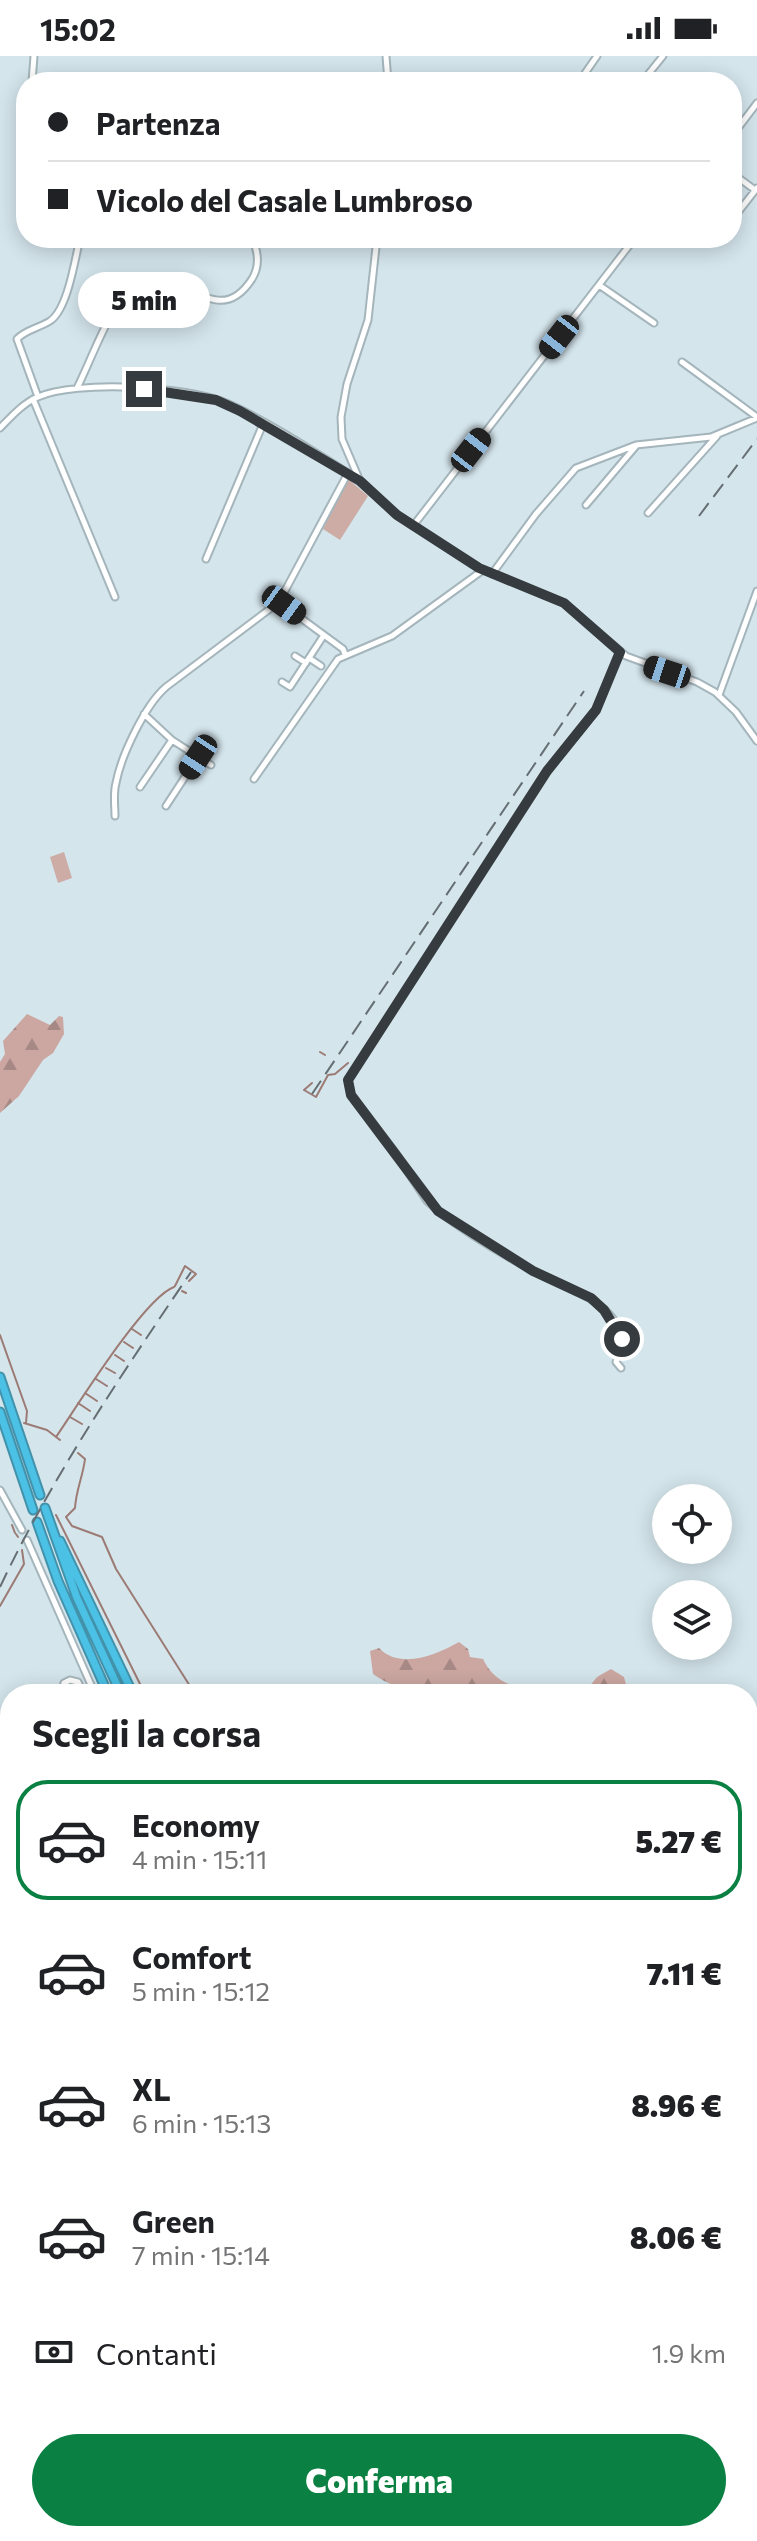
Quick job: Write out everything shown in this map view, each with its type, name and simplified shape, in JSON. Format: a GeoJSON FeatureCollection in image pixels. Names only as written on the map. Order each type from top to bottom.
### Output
{"type":"FeatureCollection","features":[{"type":"Feature","properties":{"kind":"highway"},"geometry":{"type":"LineString","coordinates":[[0,1377],[40,1495]]}},
{"type":"Feature","properties":{"kind":"highway"},"geometry":{"type":"LineString","coordinates":[[0,1412],[33,1510]]}},
{"type":"Feature","properties":{"kind":"highway"},"geometry":{"type":"LineString","coordinates":[[116,1684],[88,1624],[46,1512],[128,1684]]}},
{"type":"Feature","properties":{"kind":"highway"},"geometry":{"type":"LineString","coordinates":[[37,1522],[88,1654],[103,1684]]}},
{"type":"Feature","properties":{"kind":"street"},"geometry":{"type":"LineString","coordinates":[[650,72],[663,56]]}},
{"type":"Feature","properties":{"kind":"street"},"geometry":{"type":"LineString","coordinates":[[742,123],[757,103]]}},
{"type":"Feature","properties":{"kind":"street"},"geometry":{"type":"LineString","coordinates":[[742,207],[756,189]]}},
{"type":"Feature","properties":{"kind":"street"},"geometry":{"type":"LineString","coordinates":[[78,248],[58,313],[49,322],[17,339],[35,398],[115,597]]}},
{"type":"Feature","properties":{"kind":"street"},"geometry":{"type":"LineString","coordinates":[[77,389],[116,306],[130,287],[145,279],[162,277],[176,281],[210,300],[233,296],[246,286],[255,272],[255,248]]}},
{"type":"Feature","properties":{"kind":"street"},"geometry":{"type":"LineString","coordinates":[[360,481],[342,439],[341,417],[347,384],[368,320],[376,248]]}},
{"type":"Feature","properties":{"kind":"street"},"geometry":{"type":"LineString","coordinates":[[413,526],[627,248]]}},
{"type":"Feature","properties":{"kind":"street"},"geometry":{"type":"LineString","coordinates":[[599,285],[654,323]]}},
{"type":"Feature","properties":{"kind":"street"},"geometry":{"type":"LineString","coordinates":[[492,574],[570,473],[587,463],[636,445],[718,435],[757,418],[682,362]]}},
{"type":"Feature","properties":{"kind":"street"},"geometry":{"type":"LineString","coordinates":[[0,428],[35,398],[77,389],[125,386],[199,396],[228,404],[348,473],[394,513],[483,570],[564,603],[620,652],[644,664],[697,682],[719,695],[740,716],[757,741]]}},
{"type":"Feature","properties":{"kind":"street"},"geometry":{"type":"LineString","coordinates":[[206,559],[263,424]]}},
{"type":"Feature","properties":{"kind":"street"},"geometry":{"type":"LineString","coordinates":[[648,513],[718,435]]}},
{"type":"Feature","properties":{"kind":"street"},"geometry":{"type":"LineString","coordinates":[[586,505],[636,445]]}},
{"type":"Feature","properties":{"kind":"street"},"geometry":{"type":"LineString","coordinates":[[115,816],[117,779],[144,714],[166,687],[279,602],[348,473]]}},
{"type":"Feature","properties":{"kind":"street"},"geometry":{"type":"LineString","coordinates":[[254,779],[331,667],[345,654],[388,638],[483,570]]}},
{"type":"Feature","properties":{"kind":"street"},"geometry":{"type":"LineString","coordinates":[[719,695],[757,591]]}},
{"type":"Feature","properties":{"kind":"street"},"geometry":{"type":"LineString","coordinates":[[279,602],[343,649],[345,654]]}},
{"type":"Feature","properties":{"kind":"street"},"geometry":{"type":"LineString","coordinates":[[282,682],[290,687],[324,635]]}},
{"type":"Feature","properties":{"kind":"street"},"geometry":{"type":"LineString","coordinates":[[620,652],[596,710],[547,771],[348,1080],[351,1095],[438,1211],[533,1271],[579,1291],[604,1310],[622,1339],[623,1346],[616,1362],[621,1368]]}},
{"type":"Feature","properties":{"kind":"street"},"geometry":{"type":"LineString","coordinates":[[295,656],[321,666]]}},
{"type":"Feature","properties":{"kind":"street"},"geometry":{"type":"LineString","coordinates":[[144,714],[172,740],[211,765]]}},
{"type":"Feature","properties":{"kind":"street"},"geometry":{"type":"LineString","coordinates":[[140,787],[172,740]]}},
{"type":"Feature","properties":{"kind":"street"},"geometry":{"type":"LineString","coordinates":[[166,806],[198,757]]}},
{"type":"Feature","properties":{"kind":"street"},"geometry":{"type":"LineString","coordinates":[[0,1490],[2,1499],[22,1530]]}},
{"type":"Feature","properties":{"kind":"street"},"geometry":{"type":"LineString","coordinates":[[27,1540],[91,1684]]}},
{"type":"Feature","properties":{"kind":"green space"},"geometry":{"type":"Polygon","coordinates":[[[348,479],[368,496],[340,540],[323,529],[348,479]]]}},
{"type":"Feature","properties":{"kind":"green space"},"geometry":{"type":"Polygon","coordinates":[[[64,852],[72,878],[58,883],[50,857],[64,852]]]}},
{"type":"Feature","properties":{"kind":"green space"},"geometry":{"type":"Polygon","coordinates":[[[27,1014],[50,1025],[59,1016],[63,1017],[64,1034],[19,1096],[0,1113],[0,1062],[5,1054],[3,1041],[27,1014]]]}},
{"type":"Feature","properties":{"kind":"green space"},"geometry":{"type":"Polygon","coordinates":[[[459,1642],[468,1649],[470,1657],[483,1659],[493,1674],[509,1684],[390,1684],[373,1674],[370,1651],[379,1648],[388,1655],[407,1659],[440,1652],[459,1642]]]}},
{"type":"Feature","properties":{"kind":"green space"},"geometry":{"type":"Polygon","coordinates":[[[611,1669],[624,1677],[626,1684],[591,1684],[611,1669]]]}},
{"type":"Feature","properties":{"kind":"waterway"},"geometry":{"type":"LineString","coordinates":[[320,1052],[325,1055]]}},
{"type":"Feature","properties":{"kind":"waterway"},"geometry":{"type":"LineString","coordinates":[[312,1083],[304,1090],[316,1097],[328,1075],[335,1074],[348,1063]]}},
{"type":"Feature","properties":{"kind":"waterway"},"geometry":{"type":"LineString","coordinates":[[175,1286],[185,1266],[196,1274],[189,1281]]}},
{"type":"Feature","properties":{"kind":"waterway"},"geometry":{"type":"LineString","coordinates":[[56,1437],[129,1331],[161,1295],[174,1287]]}},
{"type":"Feature","properties":{"kind":"waterway"},"geometry":{"type":"LineString","coordinates":[[182,1291],[186,1293]]}},
{"type":"Feature","properties":{"kind":"waterway"},"geometry":{"type":"LineString","coordinates":[[132,1329],[141,1335]]}},
{"type":"Feature","properties":{"kind":"waterway"},"geometry":{"type":"LineString","coordinates":[[0,1335],[27,1411],[26,1423]]}},
{"type":"Feature","properties":{"kind":"waterway"},"geometry":{"type":"LineString","coordinates":[[124,1342],[133,1348]]}},
{"type":"Feature","properties":{"kind":"waterway"},"geometry":{"type":"LineString","coordinates":[[115,1355],[124,1361]]}},
{"type":"Feature","properties":{"kind":"waterway"},"geometry":{"type":"LineString","coordinates":[[106,1368],[115,1373]]}},
{"type":"Feature","properties":{"kind":"waterway"},"geometry":{"type":"LineString","coordinates":[[96,1379],[107,1386]]}},
{"type":"Feature","properties":{"kind":"waterway"},"geometry":{"type":"LineString","coordinates":[[85,1393],[97,1401]]}},
{"type":"Feature","properties":{"kind":"waterway"},"geometry":{"type":"LineString","coordinates":[[78,1403],[90,1411]]}},
{"type":"Feature","properties":{"kind":"waterway"},"geometry":{"type":"LineString","coordinates":[[70,1417],[82,1424]]}},
{"type":"Feature","properties":{"kind":"waterway"},"geometry":{"type":"LineString","coordinates":[[24,1423],[47,1430],[60,1440]]}},
{"type":"Feature","properties":{"kind":"waterway"},"geometry":{"type":"LineString","coordinates":[[78,1453],[85,1459],[84,1465],[75,1508],[66,1517],[72,1526],[102,1537],[116,1569],[189,1684]]}},
{"type":"Feature","properties":{"kind":"waterway"},"geometry":{"type":"LineString","coordinates":[[56,1515],[140,1684]]}},
{"type":"Feature","properties":{"kind":"waterway"},"geometry":{"type":"LineString","coordinates":[[12,1525],[15,1533]]}},
{"type":"Feature","properties":{"kind":"waterway"},"geometry":{"type":"LineString","coordinates":[[0,1606],[24,1564],[22,1550]]}},
{"type":"Feature","properties":{"kind":"railway"},"geometry":{"type":"LineString","coordinates":[[699,516],[757,439]]}},
{"type":"Feature","properties":{"kind":"railway"},"geometry":{"type":"LineString","coordinates":[[312,1094],[584,691]]}},
{"type":"Feature","properties":{"kind":"railway"},"geometry":{"type":"LineString","coordinates":[[0,1587],[66,1465],[191,1272]]}},
{"type":"Feature","properties":{"kind":"route"},"geometry":{"type":"LineString","coordinates":[[144,389],[193,395],[228,404],[348,473],[397,515],[479,568],[564,603],[620,652],[596,710],[547,771],[348,1080],[351,1095],[362,1112],[395,1152],[427,1201],[449,1219],[533,1271],[591,1298],[604,1310],[622,1339]]}}]}
